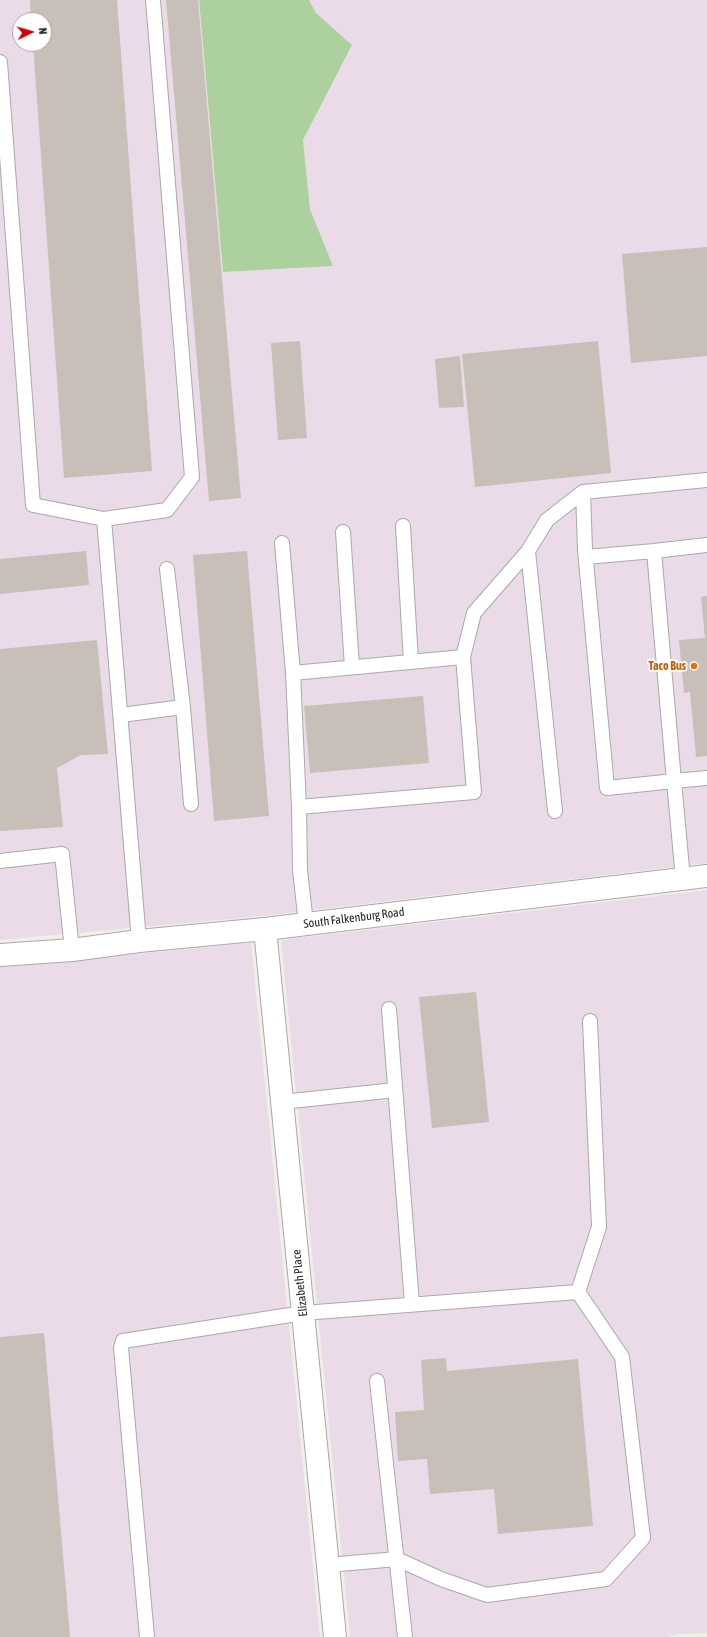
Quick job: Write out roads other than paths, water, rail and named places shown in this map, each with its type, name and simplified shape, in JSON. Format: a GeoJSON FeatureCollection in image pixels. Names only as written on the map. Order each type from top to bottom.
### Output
{"type":"FeatureCollection","features":[{"type":"Feature","properties":{"kind":"street","name":"South Falkenburg Road"},"geometry":{"type":"LineString","coordinates":[[0,955],[72,950],[139,941],[265,929],[707,876]]}},
{"type":"Feature","properties":{"kind":"street","name":"Elizabeth Place"},"geometry":{"type":"LineString","coordinates":[[265,929],[335,1637]]}},
{"type":"Feature","properties":{"kind":"lane"},"geometry":{"type":"LineString","coordinates":[[0,62],[33,505],[104,519],[167,510],[192,477],[153,0]]}},
{"type":"Feature","properties":{"kind":"lane"},"geometry":{"type":"LineString","coordinates":[[299,807],[474,792],[463,657],[474,613],[528,551],[547,520],[583,492],[707,480]]}},
{"type":"Feature","properties":{"kind":"lane"},"geometry":{"type":"LineString","coordinates":[[583,492],[586,557],[607,788],[707,778]]}},
{"type":"Feature","properties":{"kind":"lane"},"geometry":{"type":"LineString","coordinates":[[104,519],[139,941]]}},
{"type":"Feature","properties":{"kind":"lane"},"geometry":{"type":"LineString","coordinates":[[403,526],[412,662]]}},
{"type":"Feature","properties":{"kind":"lane"},"geometry":{"type":"LineString","coordinates":[[343,532],[352,667]]}},
{"type":"Feature","properties":{"kind":"lane"},"geometry":{"type":"LineString","coordinates":[[282,543],[293,673],[299,807],[300,870],[306,924]]}},
{"type":"Feature","properties":{"kind":"lane"},"geometry":{"type":"LineString","coordinates":[[586,557],[707,545]]}},
{"type":"Feature","properties":{"kind":"lane"},"geometry":{"type":"LineString","coordinates":[[528,551],[555,811]]}},
{"type":"Feature","properties":{"kind":"lane"},"geometry":{"type":"LineString","coordinates":[[654,551],[682,879]]}},
{"type":"Feature","properties":{"kind":"lane"},"geometry":{"type":"LineString","coordinates":[[168,569],[183,707],[191,804]]}},
{"type":"Feature","properties":{"kind":"lane"},"geometry":{"type":"LineString","coordinates":[[293,673],[463,657]]}},
{"type":"Feature","properties":{"kind":"lane"},"geometry":{"type":"LineString","coordinates":[[121,715],[183,707]]}},
{"type":"Feature","properties":{"kind":"lane"},"geometry":{"type":"LineString","coordinates":[[0,861],[62,854],[72,950]]}},
{"type":"Feature","properties":{"kind":"lane"},"geometry":{"type":"LineString","coordinates":[[389,1009],[412,1304]]}},
{"type":"Feature","properties":{"kind":"lane"},"geometry":{"type":"LineString","coordinates":[[578,1292],[600,1227],[590,1021]]}},
{"type":"Feature","properties":{"kind":"lane"},"geometry":{"type":"LineString","coordinates":[[282,1102],[395,1090]]}},
{"type":"Feature","properties":{"kind":"lane"},"geometry":{"type":"LineString","coordinates":[[147,1637],[121,1348],[123,1341],[303,1313],[578,1292]]}},
{"type":"Feature","properties":{"kind":"lane"},"geometry":{"type":"LineString","coordinates":[[328,1565],[397,1559],[441,1579],[487,1595],[606,1579],[643,1538],[622,1357],[578,1292]]}},
{"type":"Feature","properties":{"kind":"lane"},"geometry":{"type":"LineString","coordinates":[[378,1381],[405,1637]]}},
{"type":"Feature","properties":{"kind":"place","name":"Taco Bus"},"geometry":{"type":"Point","coordinates":[694,666]}}]}
